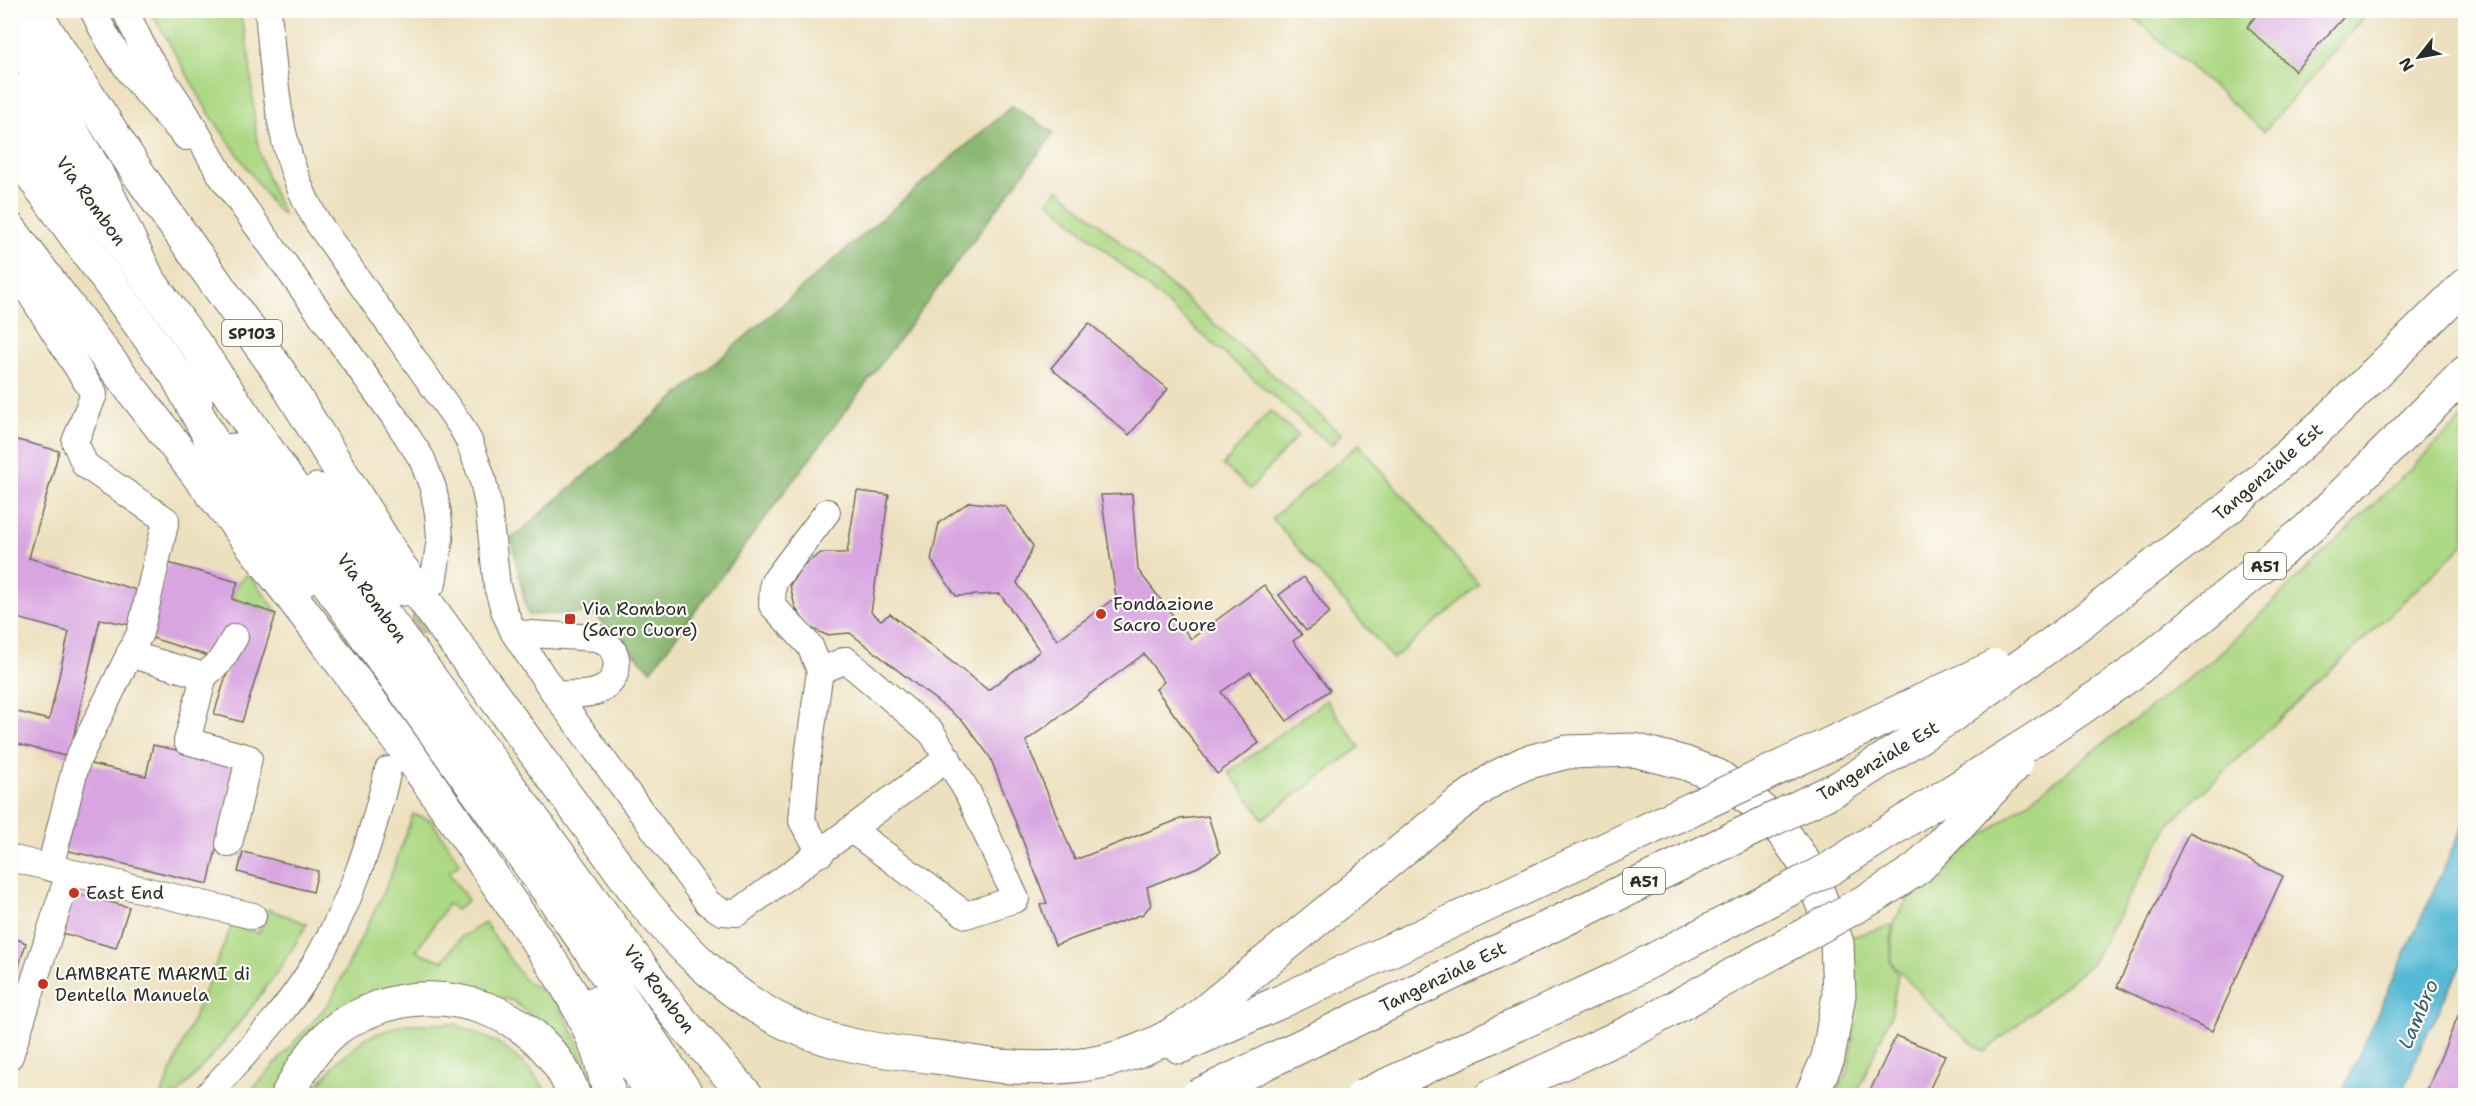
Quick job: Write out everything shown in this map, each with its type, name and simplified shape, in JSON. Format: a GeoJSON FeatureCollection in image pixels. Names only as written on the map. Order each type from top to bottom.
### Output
{"type":"FeatureCollection","features":[{"type":"Feature","properties":{"kind":"main road","name":"SP103"},"geometry":{"type":"LineString","coordinates":[[33,10],[142,179],[280,373],[398,564],[465,658]]}},
{"type":"Feature","properties":{"kind":"main road"},"geometry":{"type":"LineString","coordinates":[[10,28],[102,182],[148,279]]}},
{"type":"Feature","properties":{"kind":"main road","name":"Via Rombon"},"geometry":{"type":"LineString","coordinates":[[10,89],[198,348],[313,517],[669,1005],[747,1095]]}},
{"type":"Feature","properties":{"kind":"main road","name":"Via Rombon"},"geometry":{"type":"LineString","coordinates":[[10,146],[179,380],[252,475],[584,940],[688,1095]]}},
{"type":"Feature","properties":{"kind":"main road"},"geometry":{"type":"LineString","coordinates":[[10,228],[385,722],[453,816],[577,1002],[601,1059],[609,1095]]}},
{"type":"Feature","properties":{"kind":"main road","name":"Tangenziale Est"},"geometry":{"type":"LineString","coordinates":[[1197,1095],[1840,787],[1947,719],[2071,630],[2231,506],[2331,417],[2466,284]]}},
{"type":"Feature","properties":{"kind":"main road"},"geometry":{"type":"LineString","coordinates":[[198,348],[386,570],[465,658],[642,900],[679,944],[714,976],[772,1016],[840,1044],[997,1066],[1046,1069],[1085,1065],[1136,1053],[1178,1032],[1193,1021],[1455,807],[1495,778],[1525,763],[1567,752],[1634,750],[1718,776],[1755,803],[1786,836],[1810,871],[1837,943],[1839,995],[1828,1058],[1811,1095]]}},
{"type":"Feature","properties":{"kind":"main road","name":"A51"},"geometry":{"type":"LineString","coordinates":[[1363,1095],[1616,979],[1831,868],[2043,734],[2131,674],[2308,530],[2466,372]]}},
{"type":"Feature","properties":{"kind":"main road"},"geometry":{"type":"LineString","coordinates":[[179,380],[213,443],[279,543],[385,722]]}},
{"type":"Feature","properties":{"kind":"main road"},"geometry":{"type":"LineString","coordinates":[[885,1052],[928,1067],[1026,1082],[1083,1080],[1136,1065],[1280,1002],[2071,630]]}},
{"type":"Feature","properties":{"kind":"main road"},"geometry":{"type":"LineString","coordinates":[[1491,1095],[1634,1030],[1880,892],[1917,868],[1998,785],[2043,734]]}},
{"type":"Feature","properties":{"kind":"main road"},"geometry":{"type":"LineString","coordinates":[[453,816],[520,894],[571,966],[654,1095]]}},
{"type":"Feature","properties":{"kind":"main road"},"geometry":{"type":"LineString","coordinates":[[287,1095],[302,1068],[336,1029],[382,1005],[423,997],[467,1002],[509,1019],[529,1032],[545,1048],[574,1095]]}},
{"type":"Feature","properties":{"kind":"main road"},"geometry":{"type":"LineString","coordinates":[[1545,1095],[1634,1030]]}},
{"type":"Feature","properties":{"kind":"street"},"geometry":{"type":"LineString","coordinates":[[93,10],[126,70],[222,177]]}},
{"type":"Feature","properties":{"kind":"street"},"geometry":{"type":"LineString","coordinates":[[125,10],[146,54],[186,114],[222,177],[422,459],[433,488],[438,513],[440,539],[433,584]]}},
{"type":"Feature","properties":{"kind":"street"},"geometry":{"type":"LineString","coordinates":[[268,10],[276,103],[293,173],[304,200],[318,223],[461,426],[469,441],[488,504],[497,586],[514,633],[555,694],[708,903],[722,912],[737,914],[948,758]]}},
{"type":"Feature","properties":{"kind":"street"},"geometry":{"type":"LineString","coordinates":[[10,262],[94,394],[75,442],[85,465],[166,520],[140,633],[77,761],[60,871],[10,1056]]}},
{"type":"Feature","properties":{"kind":"street"},"geometry":{"type":"LineString","coordinates":[[821,853],[802,821],[807,763],[820,671],[810,646],[772,605],[772,583],[827,512]]}},
{"type":"Feature","properties":{"kind":"street"},"geometry":{"type":"LineString","coordinates":[[514,633],[597,638],[612,648],[618,665],[615,676],[607,686],[593,693],[555,694]]}},
{"type":"Feature","properties":{"kind":"street"},"geometry":{"type":"LineString","coordinates":[[229,844],[249,758],[187,741],[204,676],[220,662],[235,637]]}},
{"type":"Feature","properties":{"kind":"street"},"geometry":{"type":"LineString","coordinates":[[129,654],[204,676]]}},
{"type":"Feature","properties":{"kind":"street"},"geometry":{"type":"LineString","coordinates":[[820,671],[846,660],[932,733],[968,793],[1016,899],[966,915],[852,830]]}},
{"type":"Feature","properties":{"kind":"street"},"geometry":{"type":"LineString","coordinates":[[207,1095],[266,1031],[298,989],[319,956],[349,900],[376,821],[388,770]]}},
{"type":"Feature","properties":{"kind":"street"},"geometry":{"type":"LineString","coordinates":[[10,858],[253,916]]}},
{"type":"Feature","properties":{"kind":"green space"},"geometry":{"type":"Polygon","coordinates":[[[151,11],[238,11],[247,42],[261,159],[284,215],[274,207],[209,113],[151,11]]]}},
{"type":"Feature","properties":{"kind":"green space"},"geometry":{"type":"Polygon","coordinates":[[[2126,11],[2369,11],[2264,131],[2126,11]]]}},
{"type":"Feature","properties":{"kind":"green space"},"geometry":{"type":"Polygon","coordinates":[[[1012,106],[1054,133],[651,670],[593,613],[528,615],[511,539],[1012,106]]]}},
{"type":"Feature","properties":{"kind":"green space"},"geometry":{"type":"Polygon","coordinates":[[[1059,189],[1341,434],[1331,446],[1048,201],[1059,189]]]}},
{"type":"Feature","properties":{"kind":"green space"},"geometry":{"type":"Polygon","coordinates":[[[1270,411],[1298,435],[1250,489],[1223,465],[1270,411]]]}},
{"type":"Feature","properties":{"kind":"green space"},"geometry":{"type":"Polygon","coordinates":[[[2465,416],[2465,543],[2171,822],[2091,964],[1984,1052],[1950,1026],[1891,962],[1894,920],[1918,886],[2216,657],[2465,416]]]}},
{"type":"Feature","properties":{"kind":"green space"},"geometry":{"type":"Polygon","coordinates":[[[1359,444],[1479,585],[1393,659],[1272,518],[1359,444]]]}},
{"type":"Feature","properties":{"kind":"green space"},"geometry":{"type":"Polygon","coordinates":[[[249,574],[277,612],[276,614],[232,599],[238,582],[249,574]]]}},
{"type":"Feature","properties":{"kind":"green space"},"geometry":{"type":"Polygon","coordinates":[[[1326,700],[1360,747],[1263,819],[1229,772],[1326,700]]]}},
{"type":"Feature","properties":{"kind":"green space"},"geometry":{"type":"Polygon","coordinates":[[[413,814],[431,820],[460,863],[449,873],[468,900],[456,910],[448,904],[416,951],[443,961],[461,937],[485,923],[524,980],[555,999],[575,1036],[591,1080],[593,1095],[590,1095],[585,1080],[562,1040],[513,1001],[456,986],[388,990],[279,1095],[247,1096],[330,1002],[389,881],[413,814]]]}},
{"type":"Feature","properties":{"kind":"green space"},"geometry":{"type":"Polygon","coordinates":[[[268,909],[307,924],[263,992],[213,1055],[177,1095],[161,1096],[232,925],[259,933],[268,909]]]}},
{"type":"Feature","properties":{"kind":"green space"},"geometry":{"type":"Polygon","coordinates":[[[1892,925],[1890,962],[1898,974],[1891,1015],[1856,1095],[1835,1096],[1848,1069],[1853,1038],[1851,937],[1892,925]]]}},
{"type":"Feature","properties":{"kind":"green space"},"geometry":{"type":"Polygon","coordinates":[[[405,1024],[455,1024],[498,1043],[530,1069],[549,1095],[310,1095],[337,1062],[366,1038],[405,1024]]]}},
{"type":"Feature","properties":{"kind":"water","name":"Lambro"},"geometry":{"type":"Polygon","coordinates":[[[2465,821],[2465,957],[2422,1044],[2402,1095],[2341,1095],[2465,821]]]}},
{"type":"Feature","properties":{"kind":"building"},"geometry":{"type":"Polygon","coordinates":[[[2260,10],[2350,10],[2295,71],[2247,27],[2260,10]]]}},
{"type":"Feature","properties":{"kind":"building"},"geometry":{"type":"Polygon","coordinates":[[[1089,323],[1168,389],[1129,435],[1051,368],[1089,323]]]}},
{"type":"Feature","properties":{"kind":"building"},"geometry":{"type":"Polygon","coordinates":[[[10,438],[59,451],[29,558],[140,591],[130,625],[100,619],[69,757],[10,742],[10,710],[49,720],[69,632],[10,616],[10,438]]]}},
{"type":"Feature","properties":{"kind":"building"},"geometry":{"type":"Polygon","coordinates":[[[857,491],[889,495],[871,612],[881,620],[890,614],[988,690],[1040,651],[1000,594],[956,596],[931,560],[939,523],[969,502],[1005,506],[1033,546],[1017,583],[1057,640],[1116,597],[1101,495],[1132,494],[1138,570],[1191,639],[1264,585],[1302,635],[1293,641],[1330,690],[1287,721],[1250,672],[1221,692],[1259,743],[1217,774],[1156,689],[1164,682],[1144,654],[1026,741],[1075,860],[1180,819],[1208,816],[1220,853],[1198,867],[1147,887],[1151,905],[1143,914],[1055,945],[1040,905],[1047,903],[990,757],[964,722],[850,633],[826,635],[807,626],[795,607],[790,585],[802,566],[821,553],[847,553],[857,491]]]}},
{"type":"Feature","properties":{"kind":"building"},"geometry":{"type":"Polygon","coordinates":[[[168,563],[238,582],[232,599],[276,614],[242,722],[214,714],[238,638],[223,632],[215,658],[149,637],[168,563]]]}},
{"type":"Feature","properties":{"kind":"building"},"geometry":{"type":"Polygon","coordinates":[[[1304,577],[1330,613],[1306,631],[1279,595],[1304,577]]]}},
{"type":"Feature","properties":{"kind":"building"},"geometry":{"type":"Polygon","coordinates":[[[153,745],[236,763],[208,884],[61,849],[81,762],[146,776],[153,745]]]}},
{"type":"Feature","properties":{"kind":"building"},"geometry":{"type":"Polygon","coordinates":[[[2189,832],[2283,876],[2212,1031],[2117,987],[2189,832]]]}},
{"type":"Feature","properties":{"kind":"building"},"geometry":{"type":"Polygon","coordinates":[[[243,852],[318,871],[313,892],[238,872],[243,852]]]}},
{"type":"Feature","properties":{"kind":"building"},"geometry":{"type":"Polygon","coordinates":[[[74,893],[129,907],[116,948],[62,933],[74,893]]]}},
{"type":"Feature","properties":{"kind":"building"},"geometry":{"type":"Polygon","coordinates":[[[10,936],[26,943],[11,991],[10,991],[10,936]]]}},
{"type":"Feature","properties":{"kind":"building"},"geometry":{"type":"Polygon","coordinates":[[[2465,999],[2466,1095],[2425,1095],[2465,999]]]}},
{"type":"Feature","properties":{"kind":"building"},"geometry":{"type":"Polygon","coordinates":[[[1896,1036],[1945,1055],[1927,1095],[1868,1095],[1896,1036]]]}},
{"type":"Feature","properties":{"kind":"tunnel"},"geometry":{"type":"LineString","coordinates":[[393,749],[431,592]]}},
{"type":"Feature","properties":{"kind":"place","name":"Fondazione Sacro Cuore"},"geometry":{"type":"Point","coordinates":[1101,614]}},
{"type":"Feature","properties":{"kind":"place","name":"Via Rombon (Sacro Cuore)"},"geometry":{"type":"Point","coordinates":[570,619]}},
{"type":"Feature","properties":{"kind":"place","name":"East End"},"geometry":{"type":"Point","coordinates":[74,893]}},
{"type":"Feature","properties":{"kind":"place","name":"LAMBRATE MARMI di Dentella Manuela"},"geometry":{"type":"Point","coordinates":[43,984]}}]}
